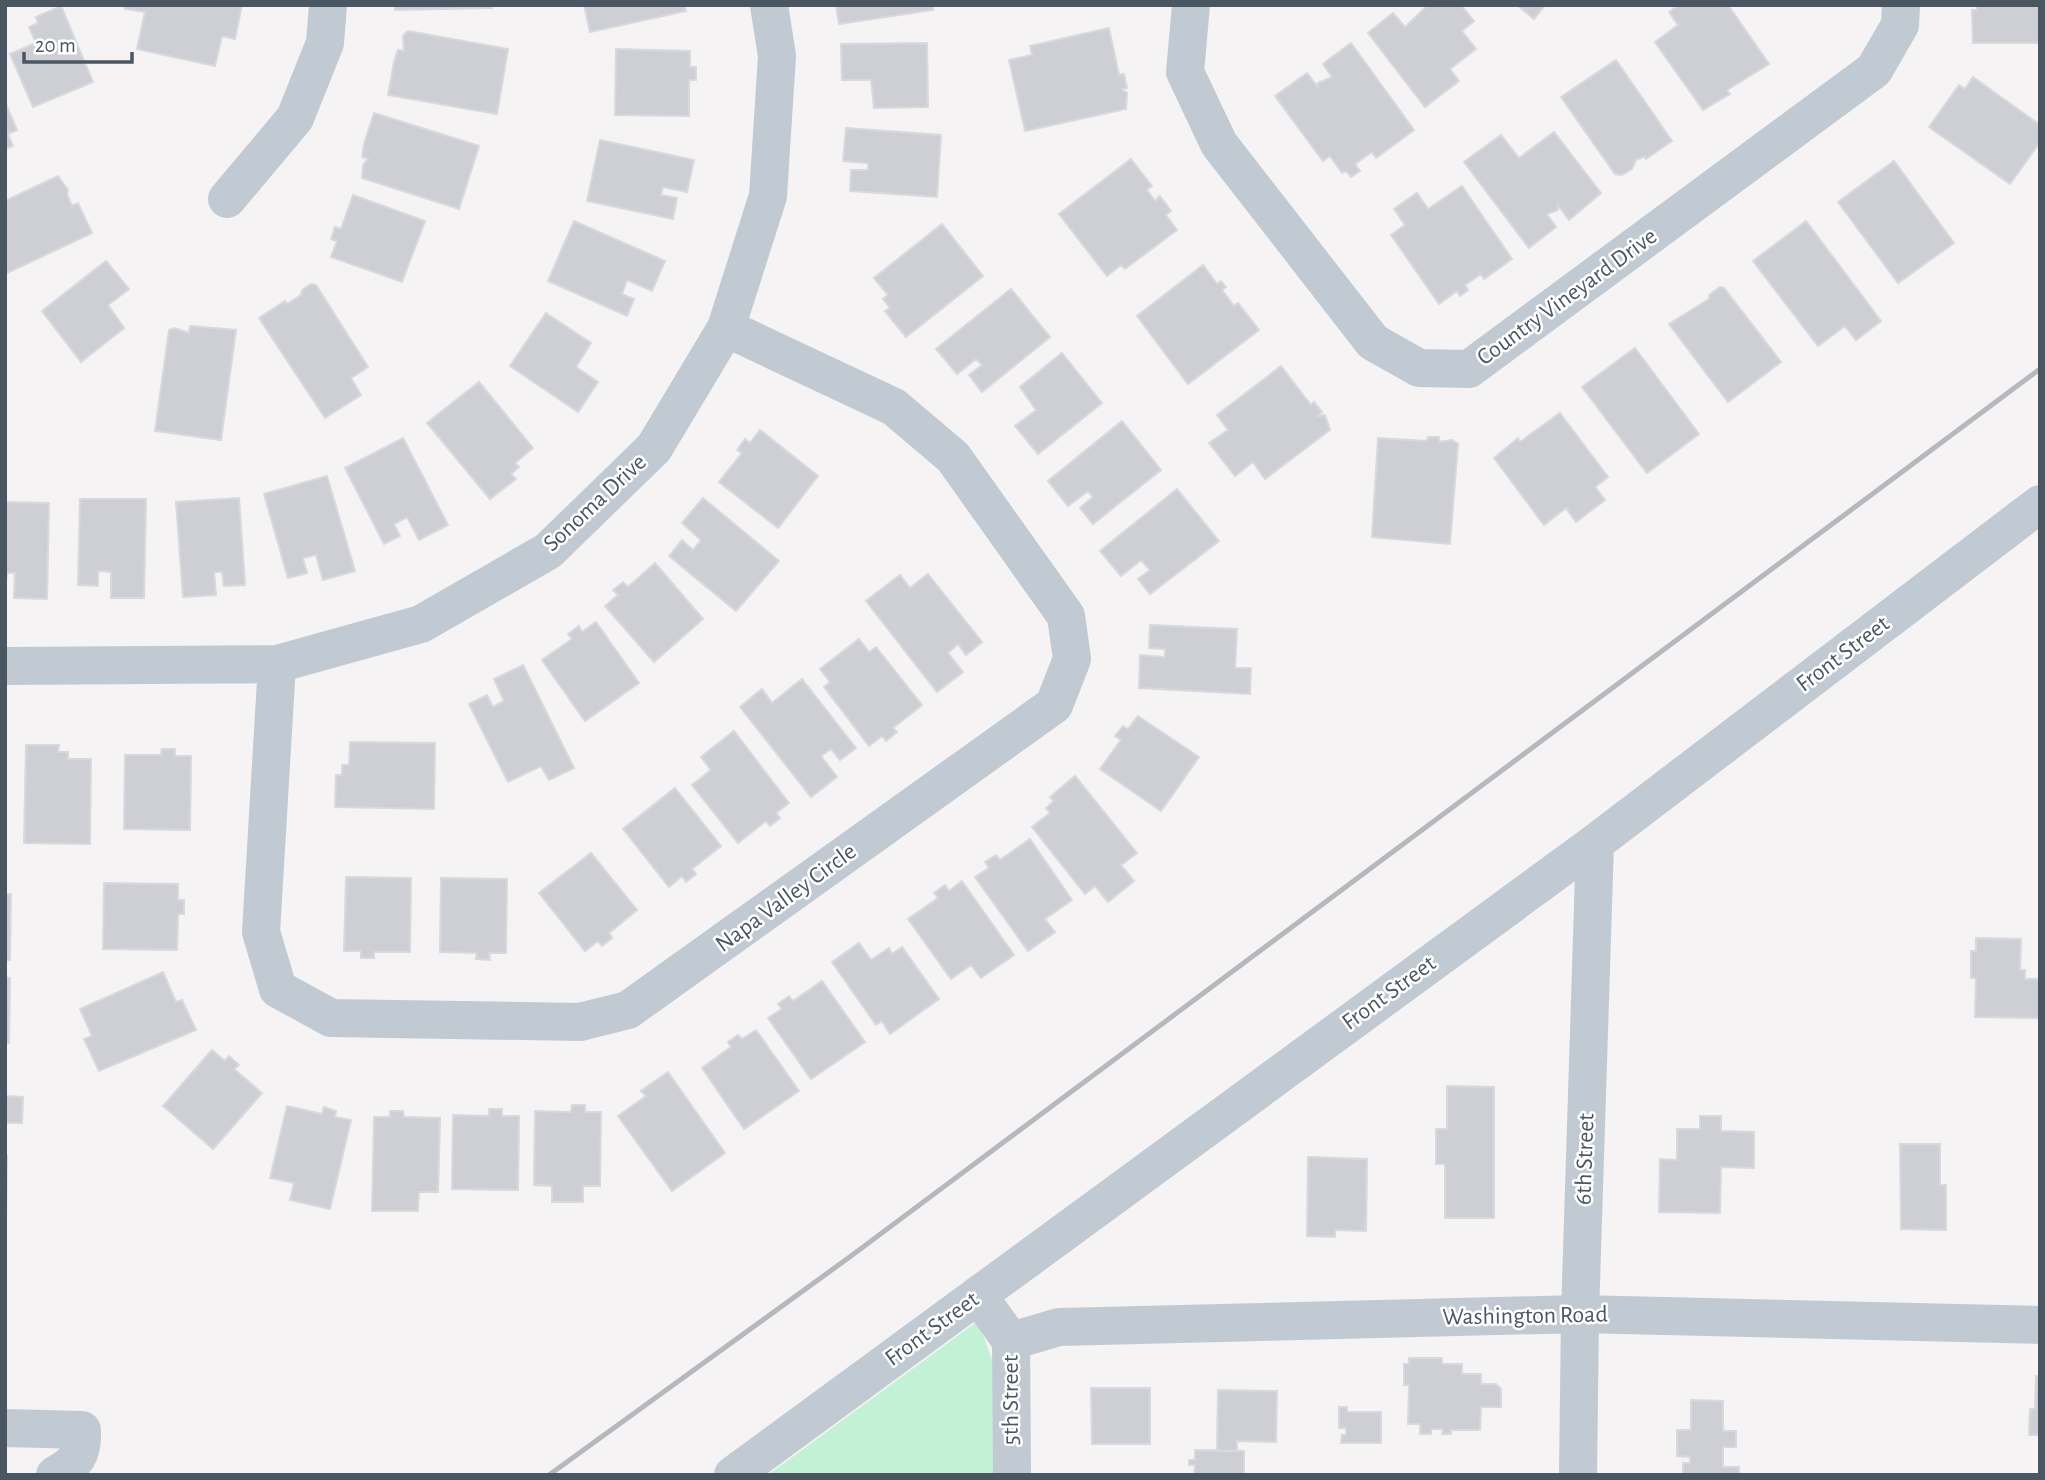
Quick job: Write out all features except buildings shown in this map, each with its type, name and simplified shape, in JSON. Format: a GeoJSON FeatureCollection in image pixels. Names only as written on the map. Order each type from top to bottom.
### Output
{"type":"FeatureCollection","features":[{"type":"Feature","properties":{"kind":"street"},"geometry":{"type":"LineString","coordinates":[[227,199],[295,118],[325,43],[328,5]]}},
{"type":"Feature","properties":{"kind":"street","name":"Sonoma Drive"},"geometry":{"type":"LineString","coordinates":[[5,666],[277,664],[421,624],[548,551],[654,448],[726,328],[768,195],[777,56],[769,5]]}},
{"type":"Feature","properties":{"kind":"street","name":"Country Vineyard Drive"},"geometry":{"type":"LineString","coordinates":[[1191,5],[1185,72],[1219,144],[1373,342],[1419,368],[1469,369],[1874,70],[1900,25],[1900,5]]}},
{"type":"Feature","properties":{"kind":"street","name":"Napa Valley Circle"},"geometry":{"type":"LineString","coordinates":[[277,664],[261,932],[278,989],[331,1018],[580,1022],[628,1010],[1054,705],[1072,659],[1066,616],[953,457],[894,407],[726,328]]}},
{"type":"Feature","properties":{"kind":"street","name":"Front Street"},"geometry":{"type":"LineString","coordinates":[[733,1475],[1595,843],[2040,504]]}},
{"type":"Feature","properties":{"kind":"street","name":"6th Street"},"geometry":{"type":"LineString","coordinates":[[1578,1475],[1580,1314],[1595,843]]}},
{"type":"Feature","properties":{"kind":"street","name":"5th Street"},"geometry":{"type":"LineString","coordinates":[[978,1295],[1011,1341],[1012,1475]]}},
{"type":"Feature","properties":{"kind":"street","name":"Washington Road"},"geometry":{"type":"LineString","coordinates":[[1011,1341],[1059,1326],[1580,1314],[2040,1325]]}},
{"type":"Feature","properties":{"kind":"street"},"geometry":{"type":"LineString","coordinates":[[5,1428],[82,1430],[82,1449],[68,1468],[55,1475]]}},
{"type":"Feature","properties":{"kind":"green space"},"geometry":{"type":"Polygon","coordinates":[[[978,1321],[995,1368],[994,1475],[768,1475],[978,1321]]]}},
{"type":"Feature","properties":{"kind":"railway"},"geometry":{"type":"LineString","coordinates":[[549,1475],[851,1256],[2040,369]]}}]}
